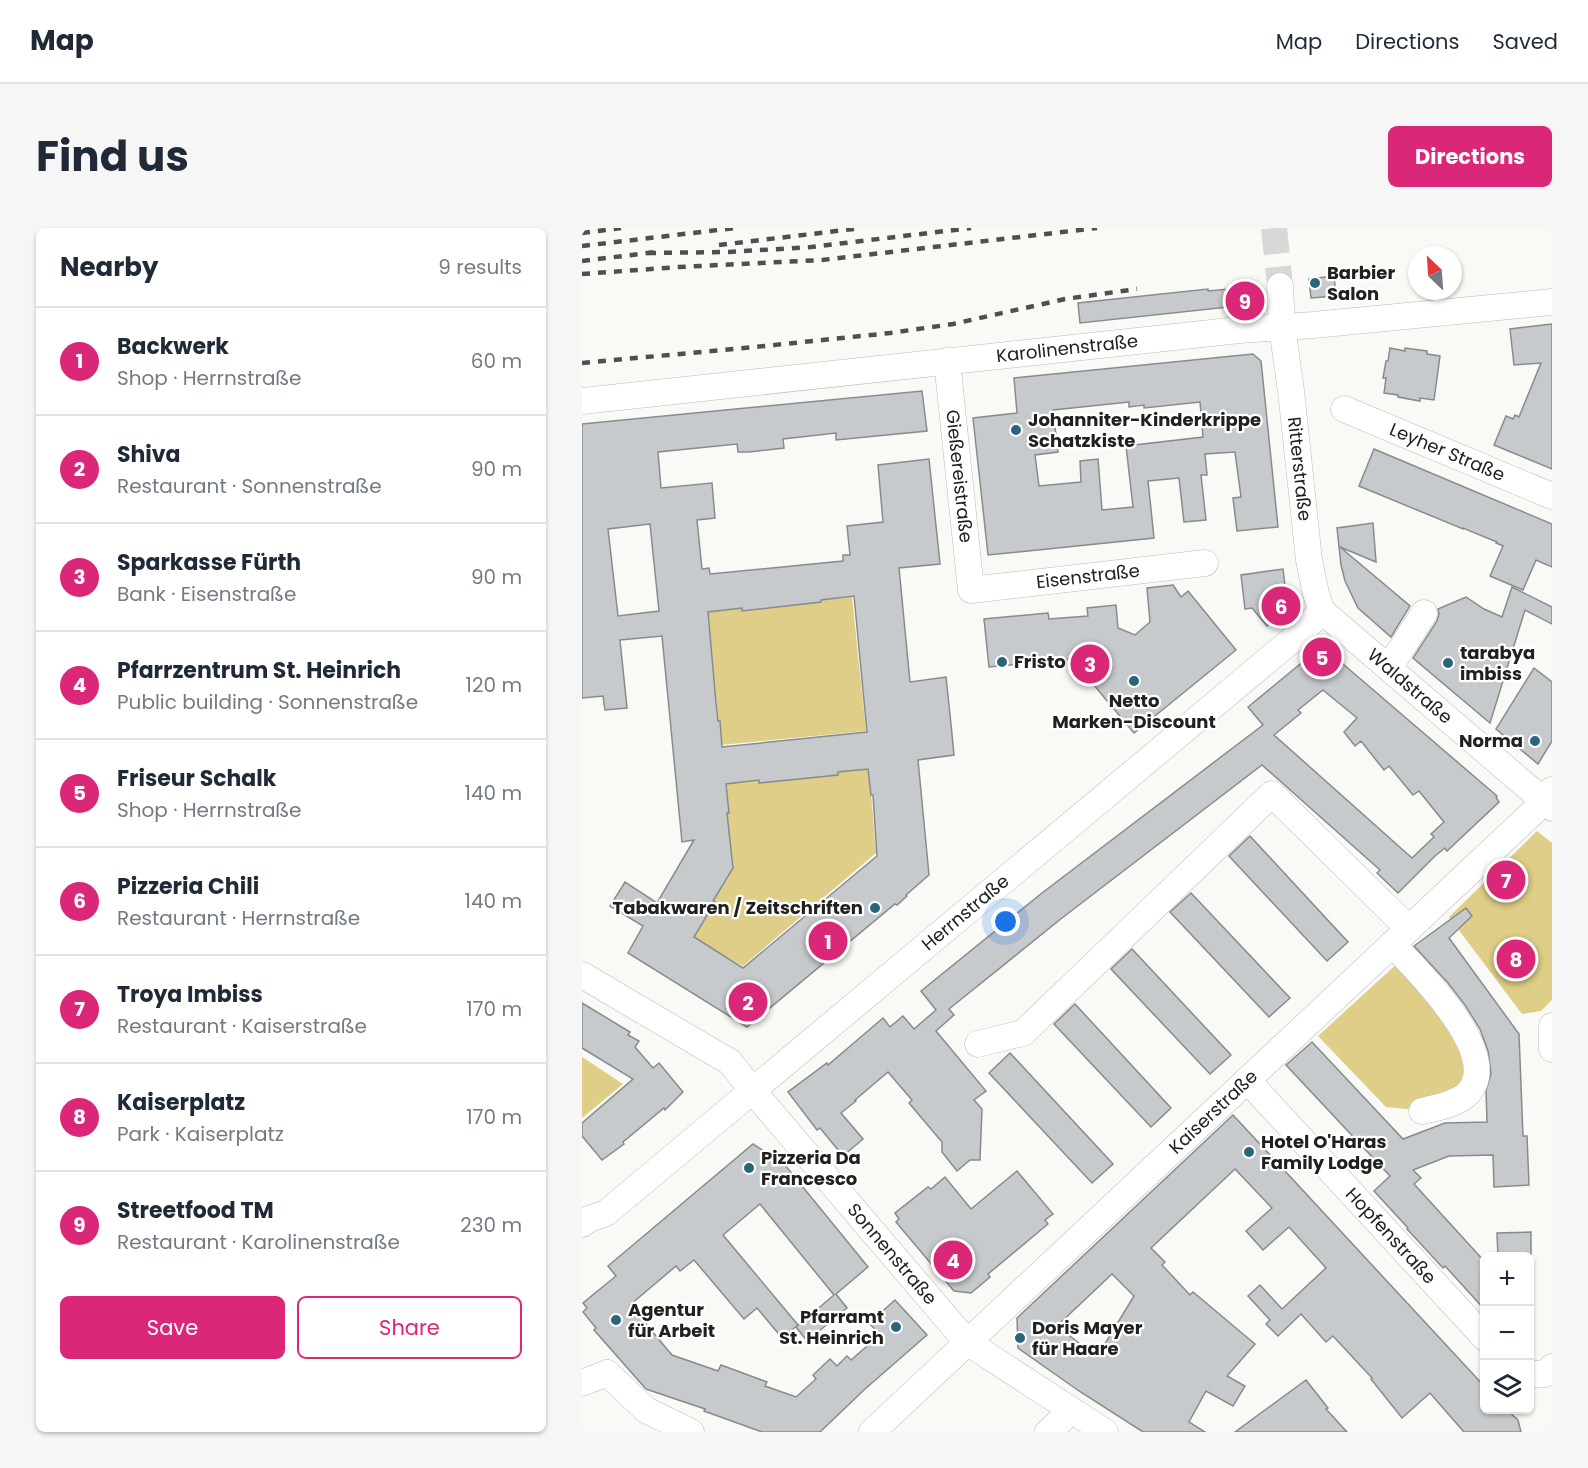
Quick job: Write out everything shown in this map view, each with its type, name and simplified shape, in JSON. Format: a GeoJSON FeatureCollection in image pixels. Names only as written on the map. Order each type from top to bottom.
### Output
{"type":"FeatureCollection","features":[{"type":"Feature","properties":{"kind":"street","name":"Ritterstraße"},"geometry":{"type":"LineString","coordinates":[[1280,286],[1282,327],[1309,560],[1322,611]]}},
{"type":"Feature","properties":{"kind":"street","name":"Karolinenstraße"},"geometry":{"type":"LineString","coordinates":[[582,401],[1239,330],[1552,302]]}},
{"type":"Feature","properties":{"kind":"street","name":"Gießereistraße"},"geometry":{"type":"LineString","coordinates":[[947,361],[970,590]]}},
{"type":"Feature","properties":{"kind":"street","name":"Leyher Straße"},"geometry":{"type":"LineString","coordinates":[[1344,409],[1552,496]]}},
{"type":"Feature","properties":{"kind":"street","name":"Eisenstraße"},"geometry":{"type":"LineString","coordinates":[[970,590],[1205,563]]}},
{"type":"Feature","properties":{"kind":"street","name":"Waldstraße"},"geometry":{"type":"LineString","coordinates":[[1322,611],[1549,800]]}},
{"type":"Feature","properties":{"kind":"street","name":"Herrnstraße"},"geometry":{"type":"LineString","coordinates":[[582,1224],[606,1213],[1299,634],[1322,611]]}},
{"type":"Feature","properties":{"kind":"street"},"geometry":{"type":"LineString","coordinates":[[1389,668],[1424,613]]}},
{"type":"Feature","properties":{"kind":"street"},"geometry":{"type":"LineString","coordinates":[[978,1044],[1023,1033],[1272,794],[1400,936],[1430,984],[1464,1031],[1472,1049],[1475,1080],[1468,1093],[1451,1104],[1422,1111]]}},
{"type":"Feature","properties":{"kind":"street","name":"Kaiserstraße"},"geometry":{"type":"LineString","coordinates":[[872,1432],[1400,936],[1549,800]]}},
{"type":"Feature","properties":{"kind":"street","name":"Sonnenstraße"},"geometry":{"type":"LineString","coordinates":[[582,975],[730,1062],[967,1342],[1105,1432]]}},
{"type":"Feature","properties":{"kind":"street","name":"Hopfenstraße"},"geometry":{"type":"LineString","coordinates":[[1247,1080],[1480,1333]]}},
{"type":"Feature","properties":{"kind":"street","name":"Herrnstraße"},"geometry":{"type":"LineString","coordinates":[[582,1243],[598,1228],[606,1213]]}},
{"type":"Feature","properties":{"kind":"street"},"geometry":{"type":"LineString","coordinates":[[582,1383],[607,1373],[646,1410],[691,1432]]}},
{"type":"Feature","properties":{"kind":"street"},"geometry":{"type":"LineString","coordinates":[[1048,1432],[1071,1411]]}},
{"type":"Feature","properties":{"kind":"shaded area"},"geometry":{"type":"Polygon","coordinates":[[[852,597],[866,731],[721,745],[707,612],[852,597]]]}},
{"type":"Feature","properties":{"kind":"shaded area"},"geometry":{"type":"Polygon","coordinates":[[[869,768],[876,853],[743,966],[692,937],[733,869],[724,784],[869,768]]]}},
{"type":"Feature","properties":{"kind":"shaded area"},"geometry":{"type":"Polygon","coordinates":[[[1537,831],[1552,843],[1552,1000],[1541,1011],[1522,1014],[1449,917],[1537,831]]]}},
{"type":"Feature","properties":{"kind":"shaded area"},"geometry":{"type":"Polygon","coordinates":[[[1399,962],[1466,1045],[1472,1077],[1451,1096],[1407,1109],[1386,1107],[1318,1036],[1399,962]]]}},
{"type":"Feature","properties":{"kind":"shaded area"},"geometry":{"type":"Polygon","coordinates":[[[582,1057],[623,1084],[582,1118],[582,1057]]]}},
{"type":"Feature","properties":{"kind":"building"},"geometry":{"type":"Polygon","coordinates":[[[1334,276],[1336,296],[1311,298],[1309,279],[1334,276]]]}},
{"type":"Feature","properties":{"kind":"building"},"geometry":{"type":"Polygon","coordinates":[[[1251,287],[1253,310],[1228,312],[1228,307],[1080,323],[1078,303],[1208,289],[1208,291],[1251,287]]]}},
{"type":"Feature","properties":{"kind":"building"},"geometry":{"type":"Polygon","coordinates":[[[1552,324],[1552,469],[1494,445],[1506,416],[1513,419],[1515,415],[1519,417],[1541,363],[1514,365],[1510,329],[1552,324]]]}},
{"type":"Feature","properties":{"kind":"building"},"geometry":{"type":"Polygon","coordinates":[[[1390,348],[1427,351],[1427,354],[1440,356],[1434,400],[1420,398],[1420,401],[1384,393],[1386,378],[1383,378],[1390,348]]]}},
{"type":"Feature","properties":{"kind":"building"},"geometry":{"type":"Polygon","coordinates":[[[1253,354],[1261,361],[1278,527],[1237,531],[1233,498],[1241,497],[1235,452],[1205,454],[1207,475],[1201,475],[1206,520],[1184,522],[1179,478],[1148,481],[1154,538],[988,555],[973,418],[1017,413],[1014,378],[1253,354]],[[1129,402],[1053,410],[1058,452],[1035,455],[1039,486],[1081,482],[1080,461],[1098,459],[1102,510],[1133,507],[1126,446],[1203,437],[1200,402],[1144,408],[1144,405],[1129,407],[1129,402]]]}},
{"type":"Feature","properties":{"kind":"building"},"geometry":{"type":"Polygon","coordinates":[[[922,391],[927,431],[836,440],[836,433],[783,439],[784,448],[749,452],[738,452],[737,444],[658,452],[661,488],[712,483],[715,518],[697,520],[702,569],[709,568],[710,574],[843,561],[843,555],[850,555],[847,526],[883,522],[878,465],[929,459],[940,564],[899,568],[910,682],[946,677],[951,724],[954,755],[918,760],[929,875],[897,905],[895,904],[747,1027],[628,953],[643,926],[610,906],[625,882],[657,903],[694,840],[682,842],[662,636],[620,640],[627,708],[605,710],[603,696],[582,698],[582,424],[922,391]],[[650,524],[608,529],[618,616],[659,611],[650,524]],[[854,596],[821,600],[821,602],[742,611],[742,608],[708,612],[722,747],[867,732],[854,596]],[[868,769],[838,772],[838,775],[726,784],[733,868],[694,937],[743,968],[877,856],[873,795],[871,795],[868,769]]]}},
{"type":"Feature","properties":{"kind":"building"},"geometry":{"type":"Polygon","coordinates":[[[1374,449],[1552,524],[1552,567],[1536,560],[1523,590],[1490,576],[1503,546],[1359,486],[1374,449]]]}},
{"type":"Feature","properties":{"kind":"building"},"geometry":{"type":"Polygon","coordinates":[[[1373,523],[1376,562],[1340,547],[1410,606],[1391,637],[1358,608],[1345,581],[1341,565],[1337,528],[1373,523]]]}},
{"type":"Feature","properties":{"kind":"building"},"geometry":{"type":"Polygon","coordinates":[[[1283,569],[1288,612],[1283,613],[1267,626],[1252,608],[1245,609],[1241,575],[1283,569]]]}},
{"type":"Feature","properties":{"kind":"building"},"geometry":{"type":"Polygon","coordinates":[[[1173,585],[1181,597],[1188,591],[1236,650],[1134,733],[1072,659],[989,667],[984,619],[1048,613],[1049,619],[1088,616],[1087,608],[1116,605],[1118,628],[1135,635],[1150,622],[1147,588],[1173,585]]]}},
{"type":"Feature","properties":{"kind":"building"},"geometry":{"type":"Polygon","coordinates":[[[1512,587],[1552,607],[1552,624],[1525,610],[1490,723],[1413,658],[1437,621],[1438,609],[1466,597],[1502,617],[1512,587]]]}},
{"type":"Feature","properties":{"kind":"building"},"geometry":{"type":"Polygon","coordinates":[[[1322,646],[1497,796],[1499,802],[1447,851],[1445,848],[1435,856],[1398,893],[1377,873],[1380,870],[1262,765],[1062,918],[949,1009],[954,1015],[936,1031],[986,1091],[974,1100],[982,1109],[980,1160],[970,1160],[957,1171],[942,1152],[942,1142],[909,1103],[912,1100],[888,1072],[841,1113],[863,1139],[843,1156],[820,1128],[817,1130],[788,1092],[827,1063],[828,1065],[883,1018],[890,1027],[903,1016],[914,1029],[936,1010],[921,991],[1042,893],[1263,725],[1248,707],[1322,646]],[[1323,690],[1298,710],[1301,713],[1274,735],[1412,858],[1434,837],[1431,834],[1444,822],[1419,791],[1413,795],[1389,766],[1384,770],[1361,741],[1355,746],[1344,732],[1357,718],[1323,690]]]}},
{"type":"Feature","properties":{"kind":"building"},"geometry":{"type":"Polygon","coordinates":[[[1534,668],[1552,682],[1552,741],[1538,764],[1496,729],[1534,668]]]}},
{"type":"Feature","properties":{"kind":"building"},"geometry":{"type":"Polygon","coordinates":[[[1250,836],[1348,942],[1327,961],[1229,856],[1250,836]]]}},
{"type":"Feature","properties":{"kind":"building"},"geometry":{"type":"Polygon","coordinates":[[[1191,893],[1290,998],[1269,1017],[1170,912],[1191,893]]]}},
{"type":"Feature","properties":{"kind":"building"},"geometry":{"type":"Polygon","coordinates":[[[1466,908],[1472,916],[1449,938],[1519,1034],[1523,1136],[1527,1136],[1529,1185],[1494,1187],[1493,1155],[1449,1156],[1413,1170],[1421,1178],[1414,1184],[1480,1257],[1480,1304],[1445,1266],[1443,1268],[1374,1191],[1390,1176],[1286,1065],[1312,1042],[1403,1139],[1445,1123],[1487,1122],[1486,1090],[1491,1074],[1488,1051],[1480,1029],[1448,983],[1414,946],[1466,908]]]}},
{"type":"Feature","properties":{"kind":"building"},"geometry":{"type":"Polygon","coordinates":[[[1132,949],[1231,1055],[1210,1074],[1111,969],[1132,949]]]}},
{"type":"Feature","properties":{"kind":"building"},"geometry":{"type":"Polygon","coordinates":[[[582,1003],[630,1032],[628,1035],[639,1041],[635,1047],[653,1068],[659,1063],[683,1092],[665,1110],[664,1108],[623,1142],[624,1144],[602,1160],[582,1136],[582,1123],[633,1079],[582,1048],[582,1003]]]}},
{"type":"Feature","properties":{"kind":"building"},"geometry":{"type":"Polygon","coordinates":[[[1075,1004],[1171,1108],[1151,1127],[1054,1024],[1075,1004]]]}},
{"type":"Feature","properties":{"kind":"building"},"geometry":{"type":"Polygon","coordinates":[[[1010,1053],[1113,1164],[1092,1183],[989,1073],[1010,1053]]]}},
{"type":"Feature","properties":{"kind":"building"},"geometry":{"type":"Polygon","coordinates":[[[1233,1115],[1480,1382],[1480,1414],[1511,1414],[1518,1420],[1521,1432],[1464,1432],[1430,1393],[1402,1418],[1372,1378],[1333,1336],[1326,1342],[1301,1314],[1278,1336],[1266,1324],[1270,1320],[1248,1296],[1260,1285],[1282,1309],[1326,1268],[1289,1227],[1263,1250],[1246,1231],[1272,1208],[1235,1169],[1151,1248],[1165,1262],[1162,1265],[1190,1295],[1193,1292],[1255,1344],[1227,1376],[1245,1386],[1233,1406],[1206,1391],[1189,1422],[1205,1432],[1143,1432],[1018,1348],[1017,1318],[1233,1115]],[[1112,1274],[1057,1326],[1097,1357],[1134,1296],[1112,1274]]]}},
{"type":"Feature","properties":{"kind":"building"},"geometry":{"type":"Polygon","coordinates":[[[753,1144],[785,1165],[868,1267],[836,1294],[847,1308],[807,1341],[796,1327],[834,1295],[760,1204],[723,1235],[798,1325],[782,1338],[757,1308],[744,1319],[694,1260],[680,1271],[676,1266],[630,1305],[672,1355],[718,1371],[721,1365],[767,1382],[765,1386],[796,1397],[816,1379],[813,1375],[830,1359],[837,1366],[847,1356],[851,1360],[880,1335],[869,1323],[895,1300],[927,1335],[820,1432],[762,1432],[646,1389],[594,1330],[596,1328],[583,1312],[587,1308],[583,1303],[616,1276],[608,1266],[753,1144]]]}},
{"type":"Feature","properties":{"kind":"building"},"geometry":{"type":"Polygon","coordinates":[[[1017,1171],[1053,1214],[1045,1220],[1048,1224],[988,1274],[990,1277],[971,1293],[954,1291],[896,1222],[899,1219],[895,1213],[928,1187],[931,1189],[945,1177],[971,1209],[1017,1171]]]}},
{"type":"Feature","properties":{"kind":"building"},"geometry":{"type":"Polygon","coordinates":[[[1531,1232],[1531,1252],[1498,1252],[1497,1233],[1531,1232]]]}},
{"type":"Feature","properties":{"kind":"building"},"geometry":{"type":"Polygon","coordinates":[[[1306,1380],[1328,1408],[1326,1409],[1347,1432],[1235,1432],[1306,1380]]]}},
{"type":"Feature","properties":{"kind":"tunnel"},"geometry":{"type":"LineString","coordinates":[[1274,228],[1280,286]]}},
{"type":"Feature","properties":{"kind":"railway"},"geometry":{"type":"LineString","coordinates":[[582,233],[621,228]]}},
{"type":"Feature","properties":{"kind":"railway"},"geometry":{"type":"LineString","coordinates":[[582,246],[735,228]]}},
{"type":"Feature","properties":{"kind":"railway"},"geometry":{"type":"LineString","coordinates":[[719,245],[862,228]]}},
{"type":"Feature","properties":{"kind":"railway"},"geometry":{"type":"LineString","coordinates":[[648,253],[729,252],[811,247],[971,228]]}},
{"type":"Feature","properties":{"kind":"railway"},"geometry":{"type":"LineString","coordinates":[[582,274],[822,260],[1097,228]]}},
{"type":"Feature","properties":{"kind":"railway"},"geometry":{"type":"LineString","coordinates":[[582,261],[656,252]]}},
{"type":"Feature","properties":{"kind":"railway"},"geometry":{"type":"LineString","coordinates":[[582,363],[890,333],[953,324],[1065,299],[1137,289]]}},
{"type":"Feature","properties":{"kind":"place","name":"Barbier Salon"},"geometry":{"type":"Point","coordinates":[1315,283]}},
{"type":"Feature","properties":{"kind":"place","name":"Streetfood TM"},"geometry":{"type":"Point","coordinates":[1245,301]}},
{"type":"Feature","properties":{"kind":"place","name":"Johanniter-Kinderkrippe Schatzkiste"},"geometry":{"type":"Point","coordinates":[1016,430]}},
{"type":"Feature","properties":{"kind":"place","name":"Pizzeria Chili"},"geometry":{"type":"Point","coordinates":[1281,606]}},
{"type":"Feature","properties":{"kind":"place","name":"Friseur Schalk"},"geometry":{"type":"Point","coordinates":[1322,657]}},
{"type":"Feature","properties":{"kind":"place","name":"Fristo"},"geometry":{"type":"Point","coordinates":[1002,662]}},
{"type":"Feature","properties":{"kind":"place","name":"tarabya imbiss"},"geometry":{"type":"Point","coordinates":[1448,663]}},
{"type":"Feature","properties":{"kind":"place","name":"Sparkasse Fürth"},"geometry":{"type":"Point","coordinates":[1090,664]}},
{"type":"Feature","properties":{"kind":"place","name":"Netto Marken-Discount"},"geometry":{"type":"Point","coordinates":[1134,681]}},
{"type":"Feature","properties":{"kind":"place","name":"Norma"},"geometry":{"type":"Point","coordinates":[1535,741]}},
{"type":"Feature","properties":{"kind":"place","name":"Troya Imbiss"},"geometry":{"type":"Point","coordinates":[1506,880]}},
{"type":"Feature","properties":{"kind":"place","name":"Tabakwaren / Zeitschriften"},"geometry":{"type":"Point","coordinates":[875,908]}},
{"type":"Feature","properties":{"kind":"place","name":"Backwerk"},"geometry":{"type":"Point","coordinates":[828,941]}},
{"type":"Feature","properties":{"kind":"place","name":"Kaiserplatz"},"geometry":{"type":"Point","coordinates":[1516,959]}},
{"type":"Feature","properties":{"kind":"place","name":"Shiva"},"geometry":{"type":"Point","coordinates":[748,1002]}},
{"type":"Feature","properties":{"kind":"place","name":"Hotel O'Haras Family Lodge"},"geometry":{"type":"Point","coordinates":[1249,1152]}},
{"type":"Feature","properties":{"kind":"place","name":"Pizzeria Da Francesco"},"geometry":{"type":"Point","coordinates":[749,1168]}},
{"type":"Feature","properties":{"kind":"place","name":"Pfarrzentrum St. Heinrich"},"geometry":{"type":"Point","coordinates":[953,1260]}},
{"type":"Feature","properties":{"kind":"place","name":"Agentur für Arbeit"},"geometry":{"type":"Point","coordinates":[616,1320]}},
{"type":"Feature","properties":{"kind":"place","name":"Pfarramt St. Heinrich"},"geometry":{"type":"Point","coordinates":[896,1327]}},
{"type":"Feature","properties":{"kind":"place","name":"Doris Mayer für Haare"},"geometry":{"type":"Point","coordinates":[1020,1338]}}]}
